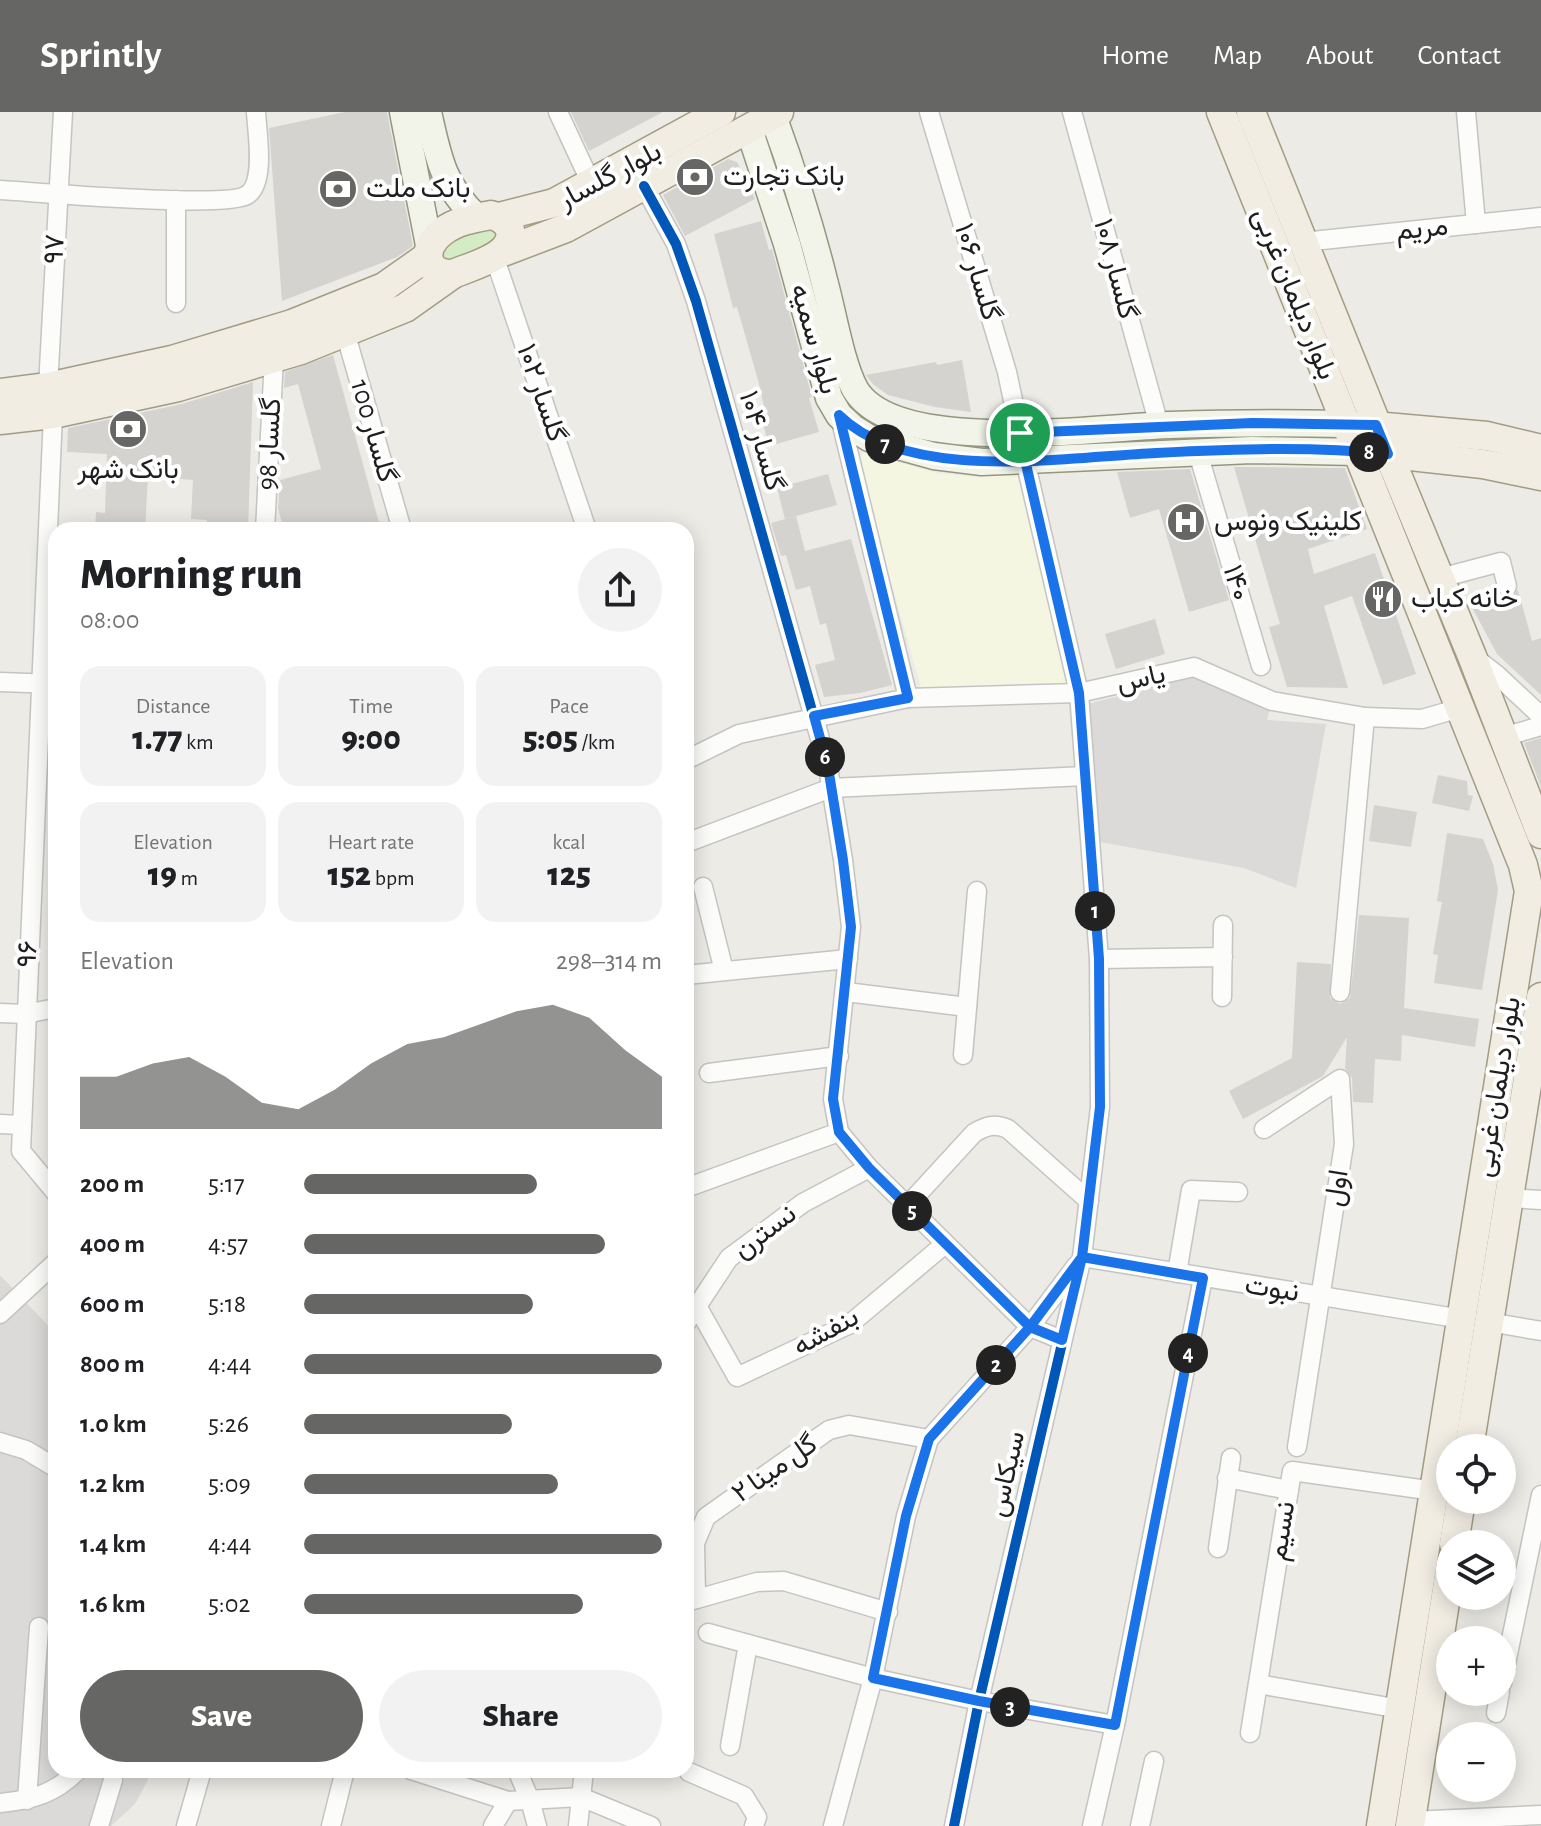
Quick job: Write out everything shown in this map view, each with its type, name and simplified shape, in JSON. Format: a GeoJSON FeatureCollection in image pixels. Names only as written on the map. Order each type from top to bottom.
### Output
{"type":"FeatureCollection","features":[{"type":"Feature","properties":{"kind":"main road"},"geometry":{"type":"LineString","coordinates":[[403,112],[431,266],[453,274]]}},
{"type":"Feature","properties":{"kind":"main road"},"geometry":{"type":"LineString","coordinates":[[428,112],[441,169],[465,206],[506,223],[510,231],[510,239],[498,254]]}},
{"type":"Feature","properties":{"kind":"main road","name":"بلوار گلسار"},"geometry":{"type":"LineString","coordinates":[[428,251],[444,230],[554,203],[721,112]]}},
{"type":"Feature","properties":{"kind":"main road","name":"بلوار دیلمان غربی"},"geometry":{"type":"LineString","coordinates":[[1221,112],[1523,865],[1529,891],[1476,1321],[1458,1434]]}},
{"type":"Feature","properties":{"kind":"main road","name":"بلوار دیلمان غربی"},"geometry":{"type":"LineString","coordinates":[[1251,112],[1541,834]]}},
{"type":"Feature","properties":{"kind":"main road","name":"بلوار گلسار"},"geometry":{"type":"LineString","coordinates":[[453,274],[566,228],[762,116]]}},
{"type":"Feature","properties":{"kind":"main road","name":"بلوار سمیه"},"geometry":{"type":"LineString","coordinates":[[762,116],[813,237],[848,372],[861,397],[881,414],[939,429],[983,434],[1159,425],[1376,425],[1487,436],[1541,449]]}},
{"type":"Feature","properties":{"kind":"main road","name":"بلوار سمیه"},"geometry":{"type":"LineString","coordinates":[[762,116],[787,244],[822,381],[839,415],[869,438],[934,456],[982,462],[1252,450],[1357,452],[1483,464],[1541,476]]}},
{"type":"Feature","properties":{"kind":"main road"},"geometry":{"type":"LineString","coordinates":[[0,420],[172,360],[292,324],[384,287],[428,251]]}},
{"type":"Feature","properties":{"kind":"main road"},"geometry":{"type":"LineString","coordinates":[[0,393],[50,401],[178,387],[274,358],[405,308],[453,274]]}},
{"type":"Feature","properties":{"kind":"main road"},"geometry":{"type":"LineString","coordinates":[[1159,425],[1161,453]]}},
{"type":"Feature","properties":{"kind":"main road"},"geometry":{"type":"LineString","coordinates":[[1020,433],[1025,460]]}},
{"type":"Feature","properties":{"kind":"main road"},"geometry":{"type":"LineString","coordinates":[[1443,667],[1472,656]]}},
{"type":"Feature","properties":{"kind":"main road","name":"بلوار دیلمان غربی"},"geometry":{"type":"LineString","coordinates":[[1470,1434],[1476,1321],[1509,1198],[1534,1086],[1540,1014]]}},
{"type":"Feature","properties":{"kind":"main road","name":"بلوار دیلمان غربی"},"geometry":{"type":"LineString","coordinates":[[1381,1826],[1400,1709],[1436,1592]]}},
{"type":"Feature","properties":{"kind":"main road","name":"بلوار دیلمان غربی"},"geometry":{"type":"LineString","coordinates":[[1410,1823],[1436,1607]]}},
{"type":"Feature","properties":{"kind":"street","name":"۹۷"},"geometry":{"type":"LineString","coordinates":[[50,401],[63,112]]}},
{"type":"Feature","properties":{"kind":"street"},"geometry":{"type":"LineString","coordinates":[[0,190],[176,200],[240,198],[252,190],[259,167],[256,112]]}},
{"type":"Feature","properties":{"kind":"street"},"geometry":{"type":"LineString","coordinates":[[558,112],[591,183]]}},
{"type":"Feature","properties":{"kind":"street","name":"گلسار ۱۰۶"},"geometry":{"type":"LineString","coordinates":[[929,112],[1007,372],[1020,433]]}},
{"type":"Feature","properties":{"kind":"street","name":"گلسار ۱۰۸"},"geometry":{"type":"LineString","coordinates":[[1072,112],[1159,425]]}},
{"type":"Feature","properties":{"kind":"street"},"geometry":{"type":"LineString","coordinates":[[1466,112],[1476,224]]}},
{"type":"Feature","properties":{"kind":"street","name":"گلسار ۱۰۴"},"geometry":{"type":"LineString","coordinates":[[644,186],[676,244],[696,301],[814,716],[831,788],[851,927],[833,1099],[839,1132]]}},
{"type":"Feature","properties":{"kind":"street"},"geometry":{"type":"LineString","coordinates":[[176,200],[176,303]]}},
{"type":"Feature","properties":{"kind":"street","name":"مریم"},"geometry":{"type":"LineString","coordinates":[[1303,242],[1541,217]]}},
{"type":"Feature","properties":{"kind":"street","name":"گلسار ۱۰۲"},"geometry":{"type":"LineString","coordinates":[[498,254],[584,522]]}},
{"type":"Feature","properties":{"kind":"street","name":"گلسار 100"},"geometry":{"type":"LineString","coordinates":[[345,332],[400,522]]}},
{"type":"Feature","properties":{"kind":"street","name":"گلسار 98"},"geometry":{"type":"LineString","coordinates":[[265,522],[274,358]]}},
{"type":"Feature","properties":{"kind":"street","name":"۹۶"},"geometry":{"type":"LineString","coordinates":[[50,401],[50,522]]}},
{"type":"Feature","properties":{"kind":"street"},"geometry":{"type":"LineString","coordinates":[[839,415],[908,698]]}},
{"type":"Feature","properties":{"kind":"street","name":"۱۴۰"},"geometry":{"type":"LineString","coordinates":[[1198,453],[1261,666]]}},
{"type":"Feature","properties":{"kind":"street","name":"سیکاس"},"geometry":{"type":"LineString","coordinates":[[954,1826],[979,1701],[1082,1257],[1100,1107],[1099,959],[1079,693],[1025,460]]}},
{"type":"Feature","properties":{"kind":"street"},"geometry":{"type":"LineString","coordinates":[[1440,578],[1501,562],[1507,586]]}},
{"type":"Feature","properties":{"kind":"street"},"geometry":{"type":"LineString","coordinates":[[1472,656],[1541,716]]}},
{"type":"Feature","properties":{"kind":"street","name":"یاس"},"geometry":{"type":"LineString","coordinates":[[694,756],[739,734],[908,698],[1079,693],[1194,667],[1272,701],[1365,717],[1422,719],[1460,708]]}},
{"type":"Feature","properties":{"kind":"street"},"geometry":{"type":"LineString","coordinates":[[0,682],[48,684]]}},
{"type":"Feature","properties":{"kind":"street","name":"۹۶"},"geometry":{"type":"LineString","coordinates":[[48,698],[25,1014],[21,1151],[48,1183]]}},
{"type":"Feature","properties":{"kind":"street"},"geometry":{"type":"LineString","coordinates":[[1340,992],[1365,717]]}},
{"type":"Feature","properties":{"kind":"street"},"geometry":{"type":"LineString","coordinates":[[1503,737],[1541,726]]}},
{"type":"Feature","properties":{"kind":"street"},"geometry":{"type":"LineString","coordinates":[[694,840],[831,788],[1085,776]]}},
{"type":"Feature","properties":{"kind":"street"},"geometry":{"type":"LineString","coordinates":[[703,887],[724,971]]}},
{"type":"Feature","properties":{"kind":"street"},"geometry":{"type":"LineString","coordinates":[[963,1055],[977,891]]}},
{"type":"Feature","properties":{"kind":"street"},"geometry":{"type":"LineString","coordinates":[[1222,997],[1223,925]]}},
{"type":"Feature","properties":{"kind":"street"},"geometry":{"type":"LineString","coordinates":[[1099,959],[1223,957]]}},
{"type":"Feature","properties":{"kind":"street"},"geometry":{"type":"LineString","coordinates":[[694,974],[848,959]]}},
{"type":"Feature","properties":{"kind":"street"},"geometry":{"type":"LineString","coordinates":[[846,992],[967,1007]]}},
{"type":"Feature","properties":{"kind":"street"},"geometry":{"type":"LineString","coordinates":[[0,1013],[25,1014],[48,1010]]}},
{"type":"Feature","properties":{"kind":"street"},"geometry":{"type":"LineString","coordinates":[[709,1073],[839,1056]]}},
{"type":"Feature","properties":{"kind":"street","name":"اول"},"geometry":{"type":"LineString","coordinates":[[1264,1129],[1340,1079],[1344,1144],[1297,1447]]}},
{"type":"Feature","properties":{"kind":"street"},"geometry":{"type":"LineString","coordinates":[[0,1124],[22,1125]]}},
{"type":"Feature","properties":{"kind":"street"},"geometry":{"type":"LineString","coordinates":[[907,1206],[974,1133],[985,1126],[997,1125],[1008,1129],[1089,1201]]}},
{"type":"Feature","properties":{"kind":"street"},"geometry":{"type":"LineString","coordinates":[[694,1185],[839,1132],[869,1168],[1030,1327],[1062,1340]]}},
{"type":"Feature","properties":{"kind":"street","name":"نسترن"},"geometry":{"type":"LineString","coordinates":[[694,1311],[729,1258],[803,1203],[869,1168]]}},
{"type":"Feature","properties":{"kind":"street"},"geometry":{"type":"LineString","coordinates":[[1177,1273],[1191,1190],[1238,1192]]}},
{"type":"Feature","properties":{"kind":"street"},"geometry":{"type":"LineString","coordinates":[[1509,1198],[1541,1200]]}},
{"type":"Feature","properties":{"kind":"street","name":"بنفشه"},"geometry":{"type":"LineString","coordinates":[[697,1306],[737,1377],[850,1324],[945,1244]]}},
{"type":"Feature","properties":{"kind":"street"},"geometry":{"type":"LineString","coordinates":[[833,1826],[873,1678],[906,1516],[929,1439],[1030,1327],[1082,1257]]}},
{"type":"Feature","properties":{"kind":"street","name":"نبوت"},"geometry":{"type":"LineString","coordinates":[[1082,1257],[1541,1331]]}},
{"type":"Feature","properties":{"kind":"street"},"geometry":{"type":"LineString","coordinates":[[0,1314],[48,1269]]}},
{"type":"Feature","properties":{"kind":"street"},"geometry":{"type":"LineString","coordinates":[[1092,1826],[1115,1725],[1203,1278]]}},
{"type":"Feature","properties":{"kind":"street","name":"گل مینا ۲"},"geometry":{"type":"LineString","coordinates":[[694,1558],[695,1543],[706,1517],[829,1430],[849,1425],[929,1439]]}},
{"type":"Feature","properties":{"kind":"street"},"geometry":{"type":"LineString","coordinates":[[0,1442],[26,1450],[48,1463]]}},
{"type":"Feature","properties":{"kind":"street"},"geometry":{"type":"LineString","coordinates":[[1218,1548],[1231,1458]]}},
{"type":"Feature","properties":{"kind":"street","name":"نسیم"},"geometry":{"type":"LineString","coordinates":[[1250,1733],[1292,1471],[1436,1494]]}},
{"type":"Feature","properties":{"kind":"street"},"geometry":{"type":"LineString","coordinates":[[1227,1478],[1289,1490]]}},
{"type":"Feature","properties":{"kind":"street"},"geometry":{"type":"LineString","coordinates":[[1514,1626],[1541,1495]]}},
{"type":"Feature","properties":{"kind":"street"},"geometry":{"type":"LineString","coordinates":[[694,1600],[757,1582],[784,1581],[888,1612]]}},
{"type":"Feature","properties":{"kind":"street"},"geometry":{"type":"LineString","coordinates":[[27,1800],[39,1627]]}},
{"type":"Feature","properties":{"kind":"street"},"geometry":{"type":"LineString","coordinates":[[708,1633],[873,1678],[1115,1725]]}},
{"type":"Feature","properties":{"kind":"street"},"geometry":{"type":"LineString","coordinates":[[730,1746],[748,1644]]}},
{"type":"Feature","properties":{"kind":"street"},"geometry":{"type":"LineString","coordinates":[[1258,1684],[1400,1709]]}},
{"type":"Feature","properties":{"kind":"street"},"geometry":{"type":"LineString","coordinates":[[1496,1713],[1497,1706]]}},
{"type":"Feature","properties":{"kind":"street"},"geometry":{"type":"LineString","coordinates":[[1140,1826],[1154,1761]]}},
{"type":"Feature","properties":{"kind":"street"},"geometry":{"type":"LineString","coordinates":[[694,1774],[744,1796],[757,1817],[754,1826]]}},
{"type":"Feature","properties":{"kind":"street"},"geometry":{"type":"LineString","coordinates":[[0,1803],[27,1800],[63,1786],[70,1778]]}},
{"type":"Feature","properties":{"kind":"street"},"geometry":{"type":"LineString","coordinates":[[186,1826],[200,1778]]}},
{"type":"Feature","properties":{"kind":"street"},"geometry":{"type":"LineString","coordinates":[[331,1826],[343,1778]]}},
{"type":"Feature","properties":{"kind":"street"},"geometry":{"type":"LineString","coordinates":[[436,1778],[508,1801],[581,1797],[651,1826]]}},
{"type":"Feature","properties":{"kind":"street"},"geometry":{"type":"LineString","coordinates":[[520,1778],[537,1826]]}},
{"type":"Feature","properties":{"kind":"street"},"geometry":{"type":"LineString","coordinates":[[578,1826],[583,1778]]}},
{"type":"Feature","properties":{"kind":"street"},"geometry":{"type":"LineString","coordinates":[[99,1826],[113,1780]]}},
{"type":"Feature","properties":{"kind":"street"},"geometry":{"type":"LineString","coordinates":[[493,1826],[508,1801]]}},
{"type":"Feature","properties":{"kind":"street"},"geometry":{"type":"LineString","coordinates":[[1410,1823],[1541,1815]]}},
{"type":"Feature","properties":{"kind":"shaded area"},"geometry":{"type":"Polygon","coordinates":[[[863,452],[937,473],[974,477],[1018,470],[1076,687],[922,691],[857,463],[863,452]]]}},
{"type":"Feature","properties":{"kind":"shaded area"},"geometry":{"type":"Polygon","coordinates":[[[1192,677],[1209,680],[1270,707],[1267,720],[1326,724],[1296,888],[1244,868],[1100,842],[1091,769],[1088,704],[1192,677]]]}},
{"type":"Feature","properties":{"kind":"shaded area"},"geometry":{"type":"Polygon","coordinates":[[[0,1275],[48,1326],[48,1778],[149,1778],[135,1804],[111,1826],[0,1826],[0,1275]]]}},
{"type":"Feature","properties":{"kind":"green space"},"geometry":{"type":"Polygon","coordinates":[[[495,229],[497,235],[494,240],[449,260],[443,259],[439,248],[457,233],[495,229]]]}},
{"type":"Feature","properties":{"kind":"building","name":"بانک ملت"},"geometry":{"type":"Polygon","coordinates":[[[345,112],[387,112],[413,246],[397,257],[282,301],[269,128],[345,112]]]}},
{"type":"Feature","properties":{"kind":"building"},"geometry":{"type":"Polygon","coordinates":[[[571,112],[663,112],[589,151],[571,112]]]}},
{"type":"Feature","properties":{"kind":"building"},"geometry":{"type":"Polygon","coordinates":[[[728,159],[737,162],[755,199],[685,236],[663,195],[728,159]]]}},
{"type":"Feature","properties":{"kind":"building"},"geometry":{"type":"Polygon","coordinates":[[[761,221],[769,250],[772,249],[819,432],[769,446],[760,412],[765,411],[758,380],[737,307],[733,308],[714,234],[761,221]]]}},
{"type":"Feature","properties":{"kind":"building"},"geometry":{"type":"Polygon","coordinates":[[[333,355],[379,522],[282,522],[278,508],[280,480],[321,469],[298,384],[284,388],[285,372],[333,355]]]}},
{"type":"Feature","properties":{"kind":"building"},"geometry":{"type":"Polygon","coordinates":[[[962,360],[971,412],[888,395],[866,375],[936,362],[937,365],[962,360]]]}},
{"type":"Feature","properties":{"kind":"building"},"geometry":{"type":"Polygon","coordinates":[[[253,382],[248,522],[191,519],[193,480],[148,476],[145,522],[95,522],[96,512],[105,513],[107,454],[67,452],[68,428],[182,404],[253,382]]]}},
{"type":"Feature","properties":{"kind":"building"},"geometry":{"type":"Polygon","coordinates":[[[1234,467],[1345,468],[1367,529],[1308,549],[1314,574],[1375,553],[1416,674],[1383,685],[1352,596],[1324,606],[1348,688],[1287,687],[1269,627],[1280,624],[1234,467]]]}},
{"type":"Feature","properties":{"kind":"building"},"geometry":{"type":"Polygon","coordinates":[[[1190,469],[1229,600],[1189,612],[1159,509],[1130,518],[1117,472],[1190,469]]]}},
{"type":"Feature","properties":{"kind":"building"},"geometry":{"type":"Polygon","coordinates":[[[828,474],[837,505],[785,519],[777,488],[828,474]]]}},
{"type":"Feature","properties":{"kind":"building"},"geometry":{"type":"Polygon","coordinates":[[[796,516],[805,551],[851,539],[892,685],[824,697],[815,665],[835,660],[826,623],[820,625],[810,586],[796,590],[786,555],[781,556],[771,523],[796,516]]]}},
{"type":"Feature","properties":{"kind":"building"},"geometry":{"type":"Polygon","coordinates":[[[1518,590],[1532,641],[1541,638],[1541,695],[1497,654],[1468,600],[1497,593],[1509,598],[1518,590]]]}},
{"type":"Feature","properties":{"kind":"building"},"geometry":{"type":"Polygon","coordinates":[[[1155,619],[1165,654],[1116,669],[1105,634],[1155,619]]]}},
{"type":"Feature","properties":{"kind":"building"},"geometry":{"type":"Polygon","coordinates":[[[1541,738],[1541,787],[1524,743],[1541,738]]]}},
{"type":"Feature","properties":{"kind":"building"},"geometry":{"type":"Polygon","coordinates":[[[1438,775],[1467,781],[1468,795],[1473,796],[1469,811],[1432,803],[1438,775]]]}},
{"type":"Feature","properties":{"kind":"building"},"geometry":{"type":"Polygon","coordinates":[[[1374,805],[1417,812],[1411,847],[1369,841],[1374,805]]]}},
{"type":"Feature","properties":{"kind":"building"},"geometry":{"type":"Polygon","coordinates":[[[1447,833],[1483,839],[1493,864],[1498,890],[1482,990],[1434,983],[1438,955],[1433,954],[1442,902],[1437,901],[1447,833]]]}},
{"type":"Feature","properties":{"kind":"building"},"geometry":{"type":"Polygon","coordinates":[[[1359,915],[1409,918],[1404,1008],[1479,1019],[1475,1047],[1402,1035],[1401,1061],[1375,1059],[1373,1103],[1353,1102],[1352,1078],[1345,1068],[1347,1037],[1323,1076],[1243,1119],[1229,1091],[1292,1058],[1297,962],[1331,964],[1330,998],[1340,1004],[1350,998],[1359,915]]]}},
{"type":"Feature","properties":{"kind":"cycle path"},"geometry":{"type":"LineString","coordinates":[[644,186],[676,244],[696,301],[828,767],[851,927],[833,1099],[839,1132],[869,1168],[1030,1327],[1062,1340]]}},
{"type":"Feature","properties":{"kind":"cycle path"},"geometry":{"type":"LineString","coordinates":[[954,1826],[979,1701],[1082,1257],[1100,1107],[1099,959],[1079,693],[1025,460]]}},
{"type":"Feature","properties":{"kind":"place","name":"بانک تجارت"},"geometry":{"type":"Point","coordinates":[695,177]}},
{"type":"Feature","properties":{"kind":"place","name":"بانک ملت"},"geometry":{"type":"Point","coordinates":[338,189]}},
{"type":"Feature","properties":{"kind":"place","name":"بانک شهر"},"geometry":{"type":"Point","coordinates":[128,429]}},
{"type":"Feature","properties":{"kind":"place","name":"کلینیک ونوس"},"geometry":{"type":"Point","coordinates":[1186,522]}},
{"type":"Feature","properties":{"kind":"place","name":"خانه کباب"},"geometry":{"type":"Point","coordinates":[1383,599]}},
{"type":"Feature","properties":{"kind":"route"},"geometry":{"type":"LineString","coordinates":[[1020,433],[1025,460],[1079,693],[1099,959],[1100,1107],[1082,1257],[1030,1327],[929,1439],[906,1516],[873,1678],[1115,1725],[1203,1278],[1082,1257],[1062,1340],[1030,1327],[869,1168],[839,1132],[833,1099],[851,927],[828,767],[814,716],[908,698],[839,415],[853,428],[887,445],[934,456],[982,462],[1025,460],[1161,453],[1252,450],[1388,454],[1376,425],[1159,425],[1020,433]]}}]}
